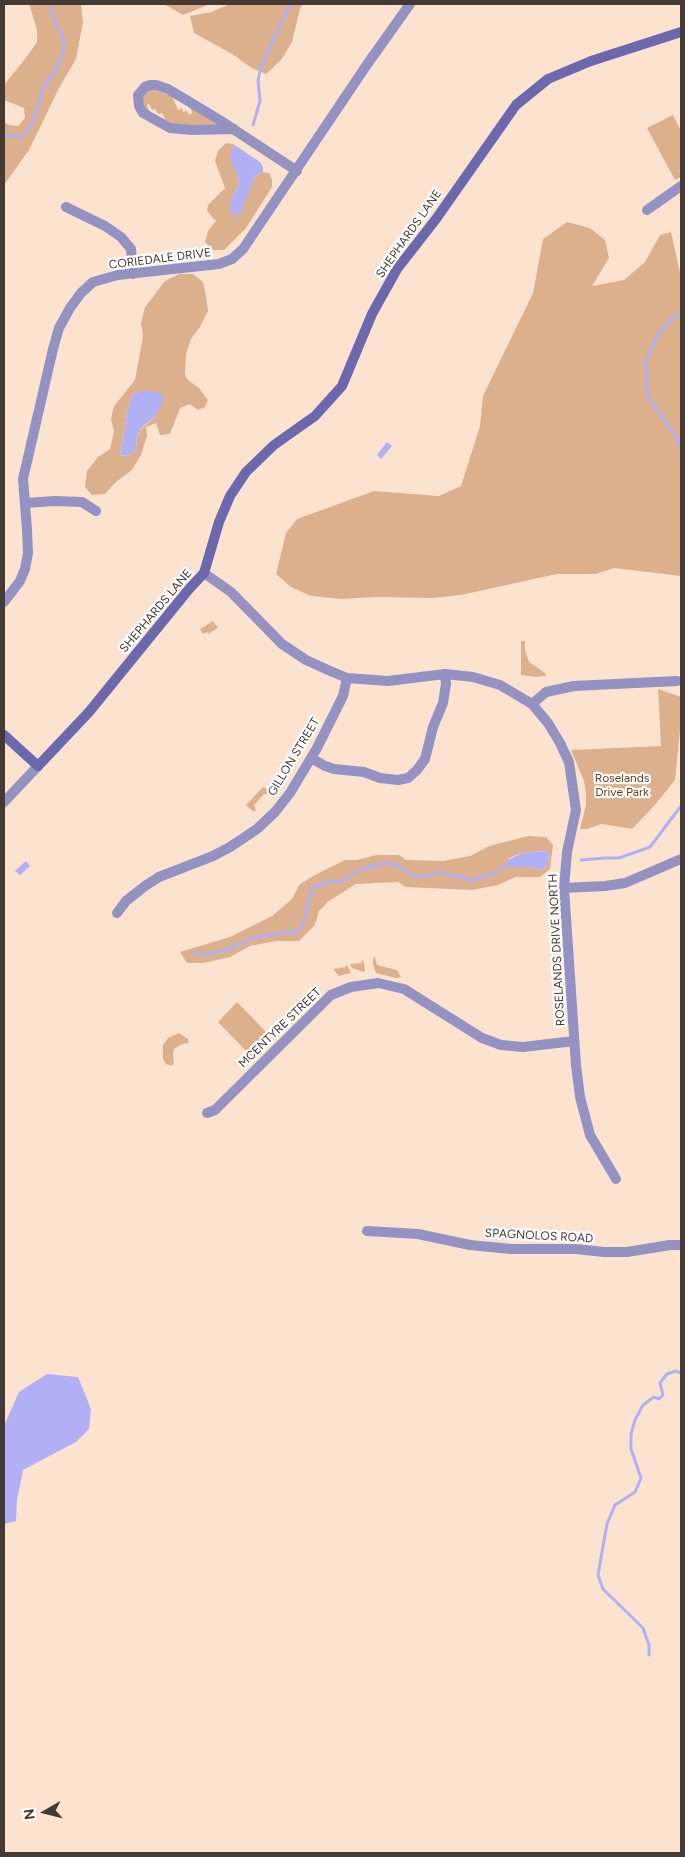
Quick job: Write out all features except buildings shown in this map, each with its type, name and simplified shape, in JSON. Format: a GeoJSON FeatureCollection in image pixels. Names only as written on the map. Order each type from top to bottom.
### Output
{"type":"FeatureCollection","features":[{"type":"Feature","properties":{"kind":"street","name":"CORIEDALE DRIVE"},"geometry":{"type":"LineString","coordinates":[[4,602],[16,586],[25,569],[28,553],[23,478],[38,409],[59,328],[70,308],[81,293],[93,282],[107,277],[218,264],[232,259],[243,249],[410,4]]}},
{"type":"Feature","properties":{"kind":"street","name":"SHEPHARDS LANE"},"geometry":{"type":"LineString","coordinates":[[4,802],[89,712],[204,573],[219,522],[230,496],[246,472],[274,445],[315,416],[342,386],[372,314],[397,269],[436,219],[516,105],[548,79],[591,60],[681,32]]}},
{"type":"Feature","properties":{"kind":"street"},"geometry":{"type":"LineString","coordinates":[[234,129],[186,130],[170,128],[143,113],[139,106],[138,96],[145,87],[162,86],[234,129],[297,171]]}},
{"type":"Feature","properties":{"kind":"street"},"geometry":{"type":"LineString","coordinates":[[647,210],[681,186]]}},
{"type":"Feature","properties":{"kind":"street"},"geometry":{"type":"LineString","coordinates":[[66,206],[105,226],[121,237],[131,249],[133,274]]}},
{"type":"Feature","properties":{"kind":"street"},"geometry":{"type":"LineString","coordinates":[[25,504],[55,501],[82,502],[96,511]]}},
{"type":"Feature","properties":{"kind":"street","name":"ROSELANDS DRIVE NORTH"},"geometry":{"type":"LineString","coordinates":[[204,573],[231,592],[282,644],[306,660],[347,678],[388,681],[445,674],[473,678],[500,685],[532,704],[548,723],[569,762],[576,810],[567,852],[564,888],[574,1041],[580,1097],[590,1135],[616,1179]]}},
{"type":"Feature","properties":{"kind":"street"},"geometry":{"type":"LineString","coordinates":[[311,758],[334,769],[364,772],[380,778],[398,780],[408,778],[425,759],[433,727],[443,703],[446,684],[445,674]]}},
{"type":"Feature","properties":{"kind":"street","name":"GILLON STREET"},"geometry":{"type":"LineString","coordinates":[[117,913],[126,901],[144,886],[159,877],[213,856],[257,829],[275,812],[290,793],[311,758],[343,696],[347,678]]}},
{"type":"Feature","properties":{"kind":"street"},"geometry":{"type":"LineString","coordinates":[[532,704],[546,692],[574,686],[677,681]]}},
{"type":"Feature","properties":{"kind":"street"},"geometry":{"type":"LineString","coordinates":[[4,735],[38,766]]}},
{"type":"Feature","properties":{"kind":"street"},"geometry":{"type":"LineString","coordinates":[[564,888],[625,883],[681,858]]}},
{"type":"Feature","properties":{"kind":"street","name":"MCENTYRE STREET"},"geometry":{"type":"LineString","coordinates":[[207,1113],[215,1110],[331,995],[351,987],[378,983],[404,989],[482,1038],[500,1045],[524,1047],[574,1041]]}},
{"type":"Feature","properties":{"kind":"street","name":"SPAGNOLOS ROAD"},"geometry":{"type":"LineString","coordinates":[[367,1231],[418,1234],[470,1245],[511,1249],[576,1249],[628,1252],[681,1245]]}},
{"type":"Feature","properties":{"kind":"green space"},"geometry":{"type":"Polygon","coordinates":[[[29,4],[81,4],[83,22],[76,59],[58,90],[29,150],[4,185],[4,122],[9,125],[18,126],[25,118],[24,108],[4,100],[4,85],[37,42],[37,30],[29,4]]]}},
{"type":"Feature","properties":{"kind":"green space"},"geometry":{"type":"Polygon","coordinates":[[[164,4],[210,4],[183,15],[164,4]]]}},
{"type":"Feature","properties":{"kind":"green space"},"geometry":{"type":"Polygon","coordinates":[[[230,4],[303,4],[292,42],[281,60],[266,74],[252,68],[232,54],[194,33],[190,16],[211,12],[230,4]]]}},
{"type":"Feature","properties":{"kind":"green space"},"geometry":{"type":"Polygon","coordinates":[[[152,89],[172,96],[178,110],[182,108],[183,112],[187,111],[189,115],[192,113],[190,106],[222,126],[187,127],[167,123],[162,113],[158,114],[155,109],[152,110],[149,104],[147,105],[150,113],[144,107],[142,97],[144,93],[152,89]]]}},
{"type":"Feature","properties":{"kind":"green space"},"geometry":{"type":"Polygon","coordinates":[[[673,115],[681,131],[681,177],[675,180],[647,128],[673,115]]]}},
{"type":"Feature","properties":{"kind":"green space"},"geometry":{"type":"Polygon","coordinates":[[[226,143],[233,144],[231,161],[238,175],[239,186],[231,198],[248,192],[255,176],[263,172],[269,173],[272,179],[272,187],[246,228],[224,250],[213,250],[205,242],[208,231],[216,221],[207,211],[208,205],[225,188],[215,161],[218,151],[226,143]]]}},
{"type":"Feature","properties":{"kind":"green space"},"geometry":{"type":"Polygon","coordinates":[[[567,222],[590,228],[605,240],[609,258],[592,286],[624,280],[645,262],[660,235],[671,232],[681,277],[681,576],[614,568],[596,574],[557,574],[461,595],[433,598],[375,597],[341,599],[311,596],[291,587],[276,574],[286,533],[297,519],[374,491],[439,496],[461,486],[480,426],[483,396],[533,293],[543,239],[567,222]]]}},
{"type":"Feature","properties":{"kind":"green space"},"geometry":{"type":"Polygon","coordinates":[[[179,274],[193,274],[203,282],[208,311],[191,339],[186,354],[185,374],[188,380],[199,388],[208,400],[205,407],[198,410],[190,404],[180,408],[170,434],[160,435],[156,423],[146,427],[147,436],[141,455],[132,470],[116,482],[105,494],[92,495],[85,487],[87,471],[98,457],[110,449],[114,431],[111,419],[114,406],[135,380],[143,336],[141,323],[145,307],[165,281],[179,274]],[[145,391],[133,394],[128,408],[120,455],[127,456],[136,450],[137,436],[143,427],[155,417],[145,391]]]}},
{"type":"Feature","properties":{"kind":"green space"},"geometry":{"type":"Polygon","coordinates":[[[213,621],[218,628],[208,634],[207,632],[203,634],[200,629],[213,621]]]}},
{"type":"Feature","properties":{"kind":"green space"},"geometry":{"type":"Polygon","coordinates":[[[521,641],[525,641],[525,650],[529,662],[545,673],[545,676],[521,675],[521,641]]]}},
{"type":"Feature","properties":{"kind":"green space","name":"Roselands Drive Park"},"geometry":{"type":"Polygon","coordinates":[[[658,689],[681,697],[681,721],[675,780],[632,829],[602,824],[587,829],[580,829],[586,805],[586,793],[584,781],[571,750],[661,746],[658,689]]]}},
{"type":"Feature","properties":{"kind":"green space"},"geometry":{"type":"Polygon","coordinates":[[[263,787],[271,791],[268,794],[264,794],[254,805],[256,810],[254,812],[246,805],[263,787]]]}},
{"type":"Feature","properties":{"kind":"green space"},"geometry":{"type":"Polygon","coordinates":[[[528,836],[546,837],[553,845],[550,869],[540,877],[516,877],[498,885],[472,890],[406,887],[398,882],[356,884],[329,901],[319,911],[315,925],[299,941],[276,941],[250,946],[230,957],[204,963],[187,963],[180,952],[230,937],[272,916],[292,899],[299,885],[345,860],[357,860],[376,855],[399,855],[406,860],[443,861],[470,856],[489,846],[528,836]],[[546,851],[522,853],[508,859],[510,867],[528,867],[542,870],[548,865],[549,854],[546,851]]]}},
{"type":"Feature","properties":{"kind":"green space"},"geometry":{"type":"Polygon","coordinates":[[[375,957],[377,965],[397,970],[401,977],[396,978],[376,973],[373,965],[373,958],[375,957]]]}},
{"type":"Feature","properties":{"kind":"green space"},"geometry":{"type":"Polygon","coordinates":[[[363,959],[364,972],[352,968],[350,964],[361,963],[363,959]]]}},
{"type":"Feature","properties":{"kind":"green space"},"geometry":{"type":"Polygon","coordinates":[[[347,965],[351,973],[339,976],[333,969],[345,967],[347,965]]]}},
{"type":"Feature","properties":{"kind":"green space"},"geometry":{"type":"Polygon","coordinates":[[[237,1002],[273,1039],[253,1058],[218,1022],[237,1002]]]}},
{"type":"Feature","properties":{"kind":"green space"},"geometry":{"type":"Polygon","coordinates":[[[179,1033],[188,1039],[189,1043],[182,1044],[174,1049],[174,1063],[172,1066],[166,1064],[163,1059],[163,1045],[168,1038],[179,1033]]]}},
{"type":"Feature","properties":{"kind":"water"},"geometry":{"type":"Polygon","coordinates":[[[233,144],[260,162],[263,172],[255,176],[240,214],[233,215],[230,209],[231,198],[239,186],[238,175],[230,161],[233,144]]]}},
{"type":"Feature","properties":{"kind":"water"},"geometry":{"type":"Polygon","coordinates":[[[144,391],[158,392],[164,396],[161,406],[155,417],[143,426],[137,436],[136,450],[127,456],[120,455],[128,408],[133,394],[144,391]]]}},
{"type":"Feature","properties":{"kind":"water"},"geometry":{"type":"Polygon","coordinates":[[[387,442],[392,446],[381,459],[377,455],[387,442]]]}},
{"type":"Feature","properties":{"kind":"water"},"geometry":{"type":"Polygon","coordinates":[[[546,851],[549,853],[548,865],[542,870],[506,865],[508,860],[522,853],[546,851]]]}},
{"type":"Feature","properties":{"kind":"water"},"geometry":{"type":"Polygon","coordinates":[[[26,861],[30,866],[20,875],[15,871],[26,861]]]}},
{"type":"Feature","properties":{"kind":"water"},"geometry":{"type":"Polygon","coordinates":[[[47,1374],[78,1377],[91,1409],[89,1429],[76,1442],[23,1470],[17,1500],[16,1521],[4,1524],[4,1426],[19,1392],[47,1374]]]}},
{"type":"Feature","properties":{"kind":"waterway"},"geometry":{"type":"LineString","coordinates":[[4,135],[22,137],[33,123],[43,87],[54,73],[62,57],[64,41],[52,14],[52,4]]}},
{"type":"Feature","properties":{"kind":"waterway"},"geometry":{"type":"LineString","coordinates":[[253,125],[260,101],[258,80],[261,67],[290,4]]}},
{"type":"Feature","properties":{"kind":"waterway"},"geometry":{"type":"LineString","coordinates":[[681,314],[678,314],[659,332],[646,360],[647,395],[677,438],[681,449]]}},
{"type":"Feature","properties":{"kind":"waterway"},"geometry":{"type":"LineString","coordinates":[[581,860],[619,858],[650,847],[681,806]]}},
{"type":"Feature","properties":{"kind":"waterway"},"geometry":{"type":"LineString","coordinates":[[194,954],[209,954],[226,950],[255,937],[297,931],[303,925],[310,895],[314,887],[327,882],[339,882],[364,868],[389,863],[414,876],[424,877],[439,872],[471,880],[487,876],[508,865]]}},
{"type":"Feature","properties":{"kind":"waterway"},"geometry":{"type":"LineString","coordinates":[[649,1655],[649,1645],[643,1628],[603,1589],[598,1575],[607,1524],[615,1505],[635,1492],[641,1478],[631,1449],[631,1434],[635,1420],[643,1405],[654,1397],[659,1399],[663,1395],[660,1383],[667,1374],[676,1371],[681,1373]]}}]}
